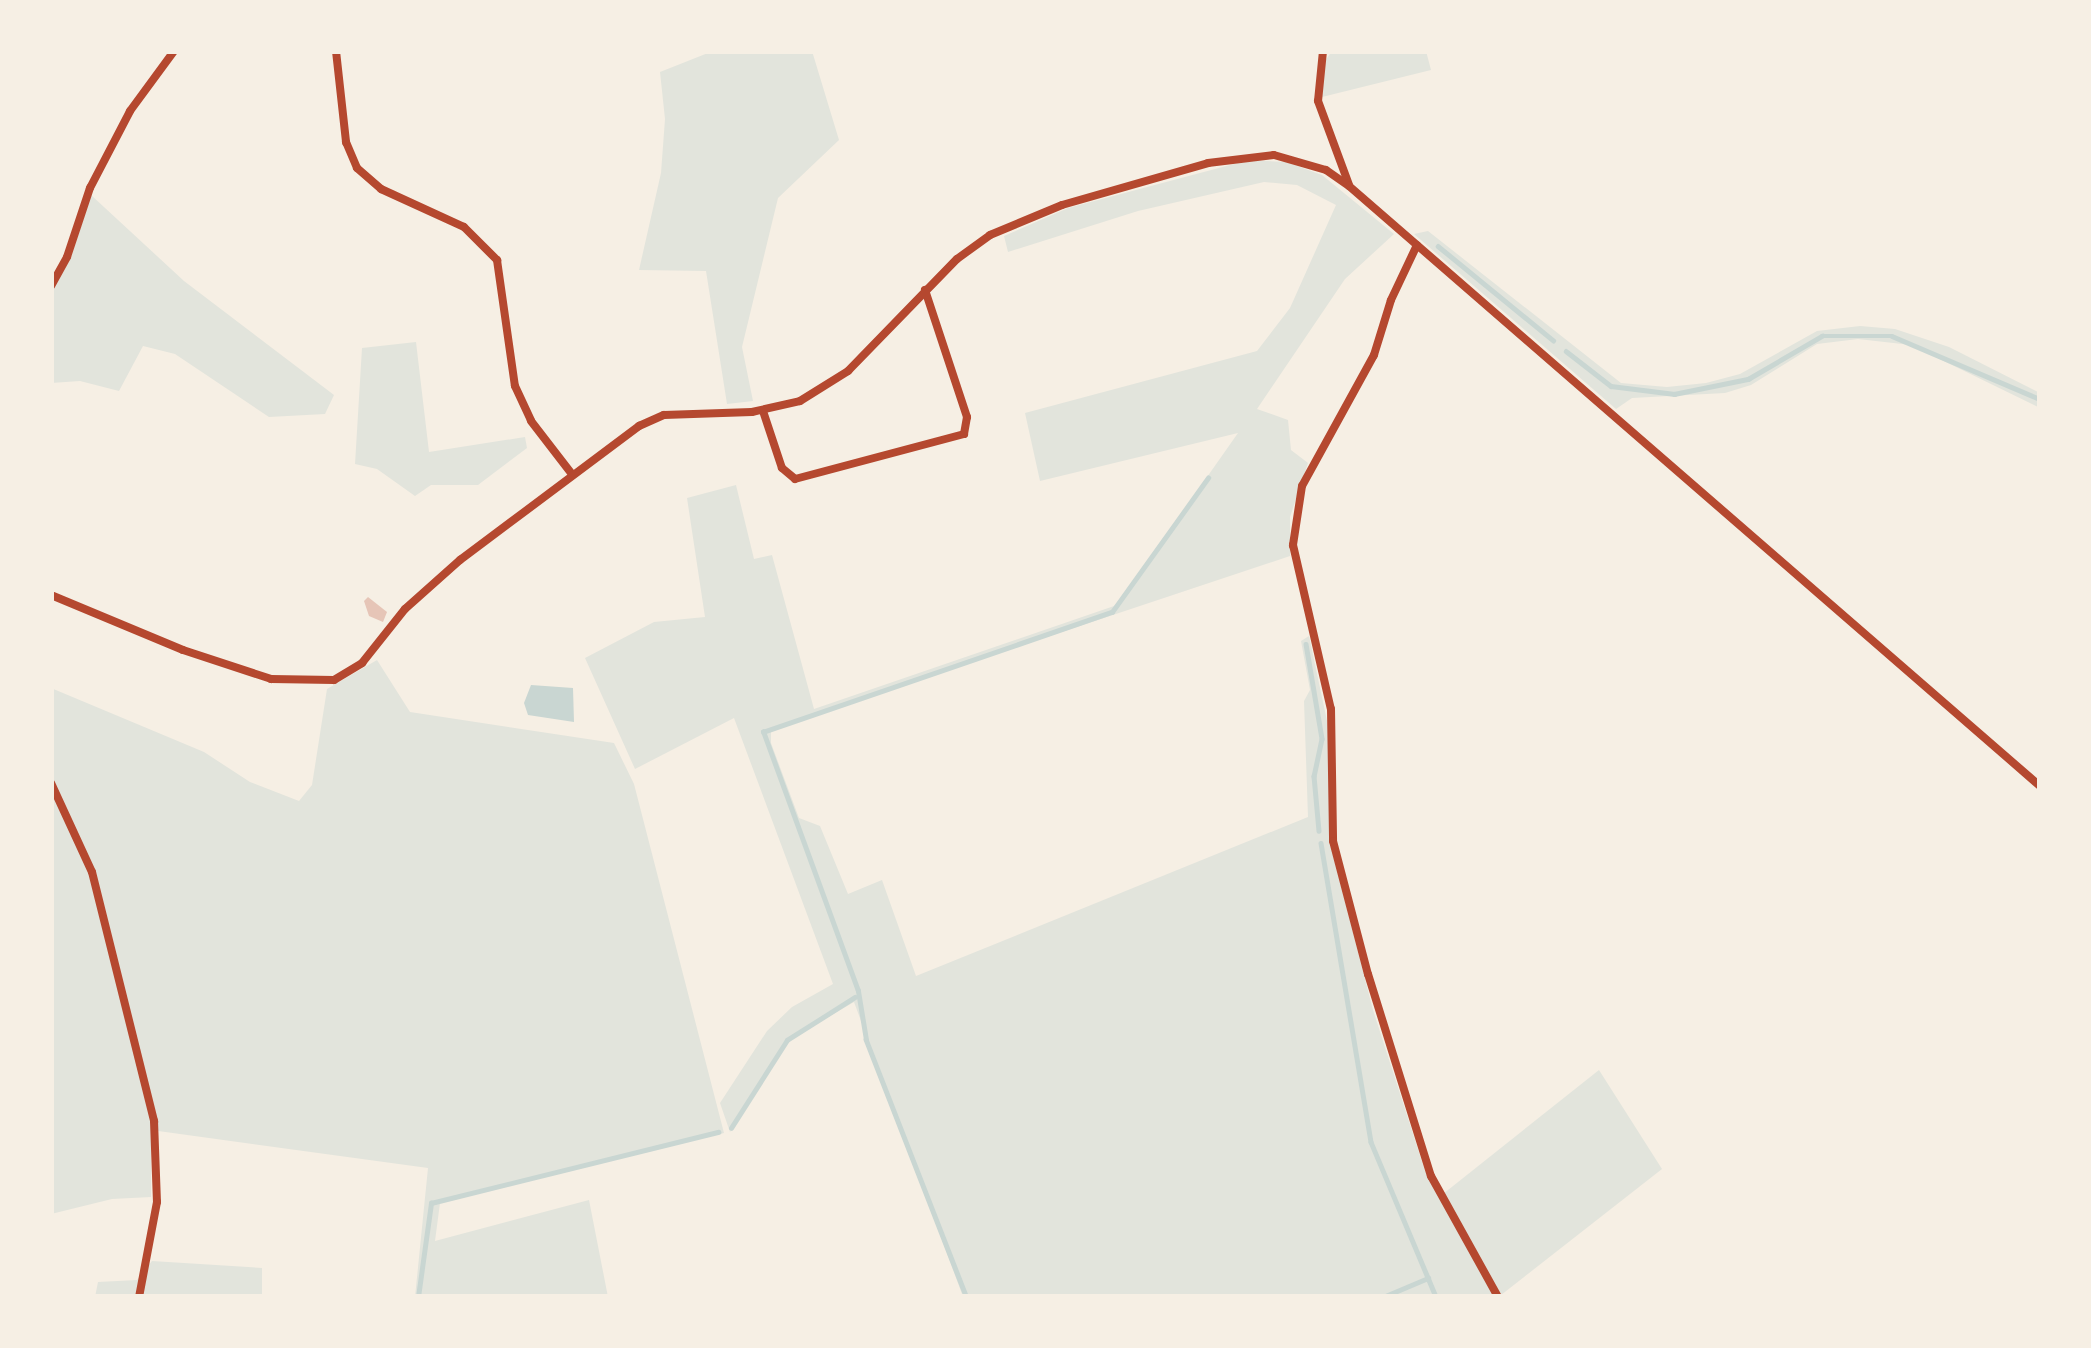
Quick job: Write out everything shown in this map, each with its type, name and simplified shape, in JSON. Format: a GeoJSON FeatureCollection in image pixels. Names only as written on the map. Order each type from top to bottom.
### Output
{"type":"FeatureCollection","features":[{"type":"Feature","properties":{"kind":"street"},"geometry":{"type":"LineString","coordinates":[[51,286],[67,256],[83,201],[130,111],[174,51]]}},
{"type":"Feature","properties":{"kind":"street"},"geometry":{"type":"LineString","coordinates":[[336,51],[346,142],[357,168],[381,189],[464,227],[497,260],[519,397],[571,473]]}},
{"type":"Feature","properties":{"kind":"street"},"geometry":{"type":"LineString","coordinates":[[1323,51],[1318,101],[1349,186]]}},
{"type":"Feature","properties":{"kind":"street"},"geometry":{"type":"LineString","coordinates":[[51,595],[183,650],[272,679],[334,680],[362,663],[406,609],[460,560],[571,473],[653,419],[763,411],[800,401],[848,371],[957,259],[1027,217],[1238,156],[1301,159],[1349,186],[2040,785]]}},
{"type":"Feature","properties":{"kind":"street"},"geometry":{"type":"LineString","coordinates":[[1417,245],[1391,300],[1374,355],[1302,487],[1293,545],[1331,709],[1333,841],[1354,925],[1431,1176],[1498,1297]]}},
{"type":"Feature","properties":{"kind":"street"},"geometry":{"type":"LineString","coordinates":[[763,411],[782,468],[795,479],[964,434],[967,418],[925,290]]}},
{"type":"Feature","properties":{"kind":"street"},"geometry":{"type":"LineString","coordinates":[[51,783],[92,872],[156,1137],[157,1202],[140,1297]]}},
{"type":"Feature","properties":{"kind":"shaded area"},"geometry":{"type":"Polygon","coordinates":[[[713,51],[812,51],[839,140],[778,198],[742,347],[753,401],[727,404],[706,271],[639,270],[661,173],[665,119],[660,72],[713,51]]]}},
{"type":"Feature","properties":{"kind":"shaded area"},"geometry":{"type":"Polygon","coordinates":[[[1332,51],[1426,51],[1431,70],[1322,97],[1325,61],[1332,51]]]}},
{"type":"Feature","properties":{"kind":"shaded area"},"geometry":{"type":"Polygon","coordinates":[[[1249,160],[1286,162],[1322,175],[1394,234],[1345,279],[1257,409],[1288,420],[1291,450],[1308,463],[1290,517],[1290,556],[783,725],[771,731],[771,743],[799,818],[820,826],[848,894],[882,880],[916,976],[1308,817],[1304,701],[1310,690],[1301,641],[1309,636],[1330,735],[1329,840],[1373,1010],[1425,1171],[1494,1297],[954,1297],[962,1294],[854,1002],[787,1041],[730,1132],[720,1103],[767,1031],[792,1007],[833,984],[734,718],[635,769],[585,658],[654,622],[705,617],[687,498],[736,485],[754,559],[772,555],[814,709],[1117,605],[1238,433],[1040,481],[1025,413],[1257,351],[1290,308],[1336,205],[1297,185],[1264,182],[1138,211],[1008,252],[1004,236],[1068,208],[1249,160]]]}},
{"type":"Feature","properties":{"kind":"shaded area"},"geometry":{"type":"Polygon","coordinates":[[[91,195],[184,281],[334,395],[325,414],[269,417],[175,354],[143,346],[119,391],[80,381],[51,383],[51,288],[71,258],[91,195]]]}},
{"type":"Feature","properties":{"kind":"shaded area"},"geometry":{"type":"Polygon","coordinates":[[[1428,231],[1621,383],[1667,387],[1706,383],[1740,374],[1817,331],[1860,326],[1895,329],[1949,347],[2040,393],[2040,408],[1911,345],[1858,339],[1817,344],[1751,385],[1725,393],[1632,398],[1616,409],[1414,234],[1428,231]]]}},
{"type":"Feature","properties":{"kind":"shaded area"},"geometry":{"type":"Polygon","coordinates":[[[416,342],[429,452],[525,437],[527,448],[478,485],[431,485],[415,496],[377,469],[355,464],[362,348],[416,342]]]}},
{"type":"Feature","properties":{"kind":"shaded area"},"geometry":{"type":"Polygon","coordinates":[[[377,660],[410,712],[614,743],[634,784],[724,1133],[440,1203],[435,1241],[589,1200],[608,1297],[415,1297],[428,1168],[151,1130],[151,1197],[112,1199],[51,1214],[51,688],[204,752],[250,782],[299,801],[312,785],[327,689],[377,660]]]}},
{"type":"Feature","properties":{"kind":"shaded area"},"geometry":{"type":"Polygon","coordinates":[[[531,685],[573,688],[574,722],[528,715],[524,703],[531,685]]]}},
{"type":"Feature","properties":{"kind":"shaded area"},"geometry":{"type":"Polygon","coordinates":[[[1599,1070],[1662,1169],[1501,1295],[1443,1194],[1599,1070]]]}},
{"type":"Feature","properties":{"kind":"shaded area"},"geometry":{"type":"Polygon","coordinates":[[[152,1261],[262,1268],[262,1297],[95,1297],[98,1282],[137,1280],[152,1261]]]}},
{"type":"Feature","properties":{"kind":"building"},"geometry":{"type":"Polygon","coordinates":[[[368,597],[387,612],[383,622],[369,616],[364,601],[368,597]]]}},
{"type":"Feature","properties":{"kind":"waterway"},"geometry":{"type":"LineString","coordinates":[[1438,246],[1553,340]]}},
{"type":"Feature","properties":{"kind":"waterway"},"geometry":{"type":"LineString","coordinates":[[1566,351],[1611,386],[1674,394],[1748,379],[1822,336],[1892,336],[2040,399]]}},
{"type":"Feature","properties":{"kind":"waterway"},"geometry":{"type":"LineString","coordinates":[[966,1297],[866,1040],[858,991],[763,732],[1112,612],[1208,478]]}},
{"type":"Feature","properties":{"kind":"waterway"},"geometry":{"type":"LineString","coordinates":[[1306,644],[1322,739],[1314,776],[1319,831]]}},
{"type":"Feature","properties":{"kind":"waterway"},"geometry":{"type":"LineString","coordinates":[[1321,843],[1371,1142],[1436,1297]]}},
{"type":"Feature","properties":{"kind":"waterway"},"geometry":{"type":"LineString","coordinates":[[731,1128],[787,1040],[855,997]]}},
{"type":"Feature","properties":{"kind":"waterway"},"geometry":{"type":"LineString","coordinates":[[418,1297],[431,1203],[718,1132]]}},
{"type":"Feature","properties":{"kind":"waterway"},"geometry":{"type":"LineString","coordinates":[[1383,1297],[1428,1278]]}}]}
